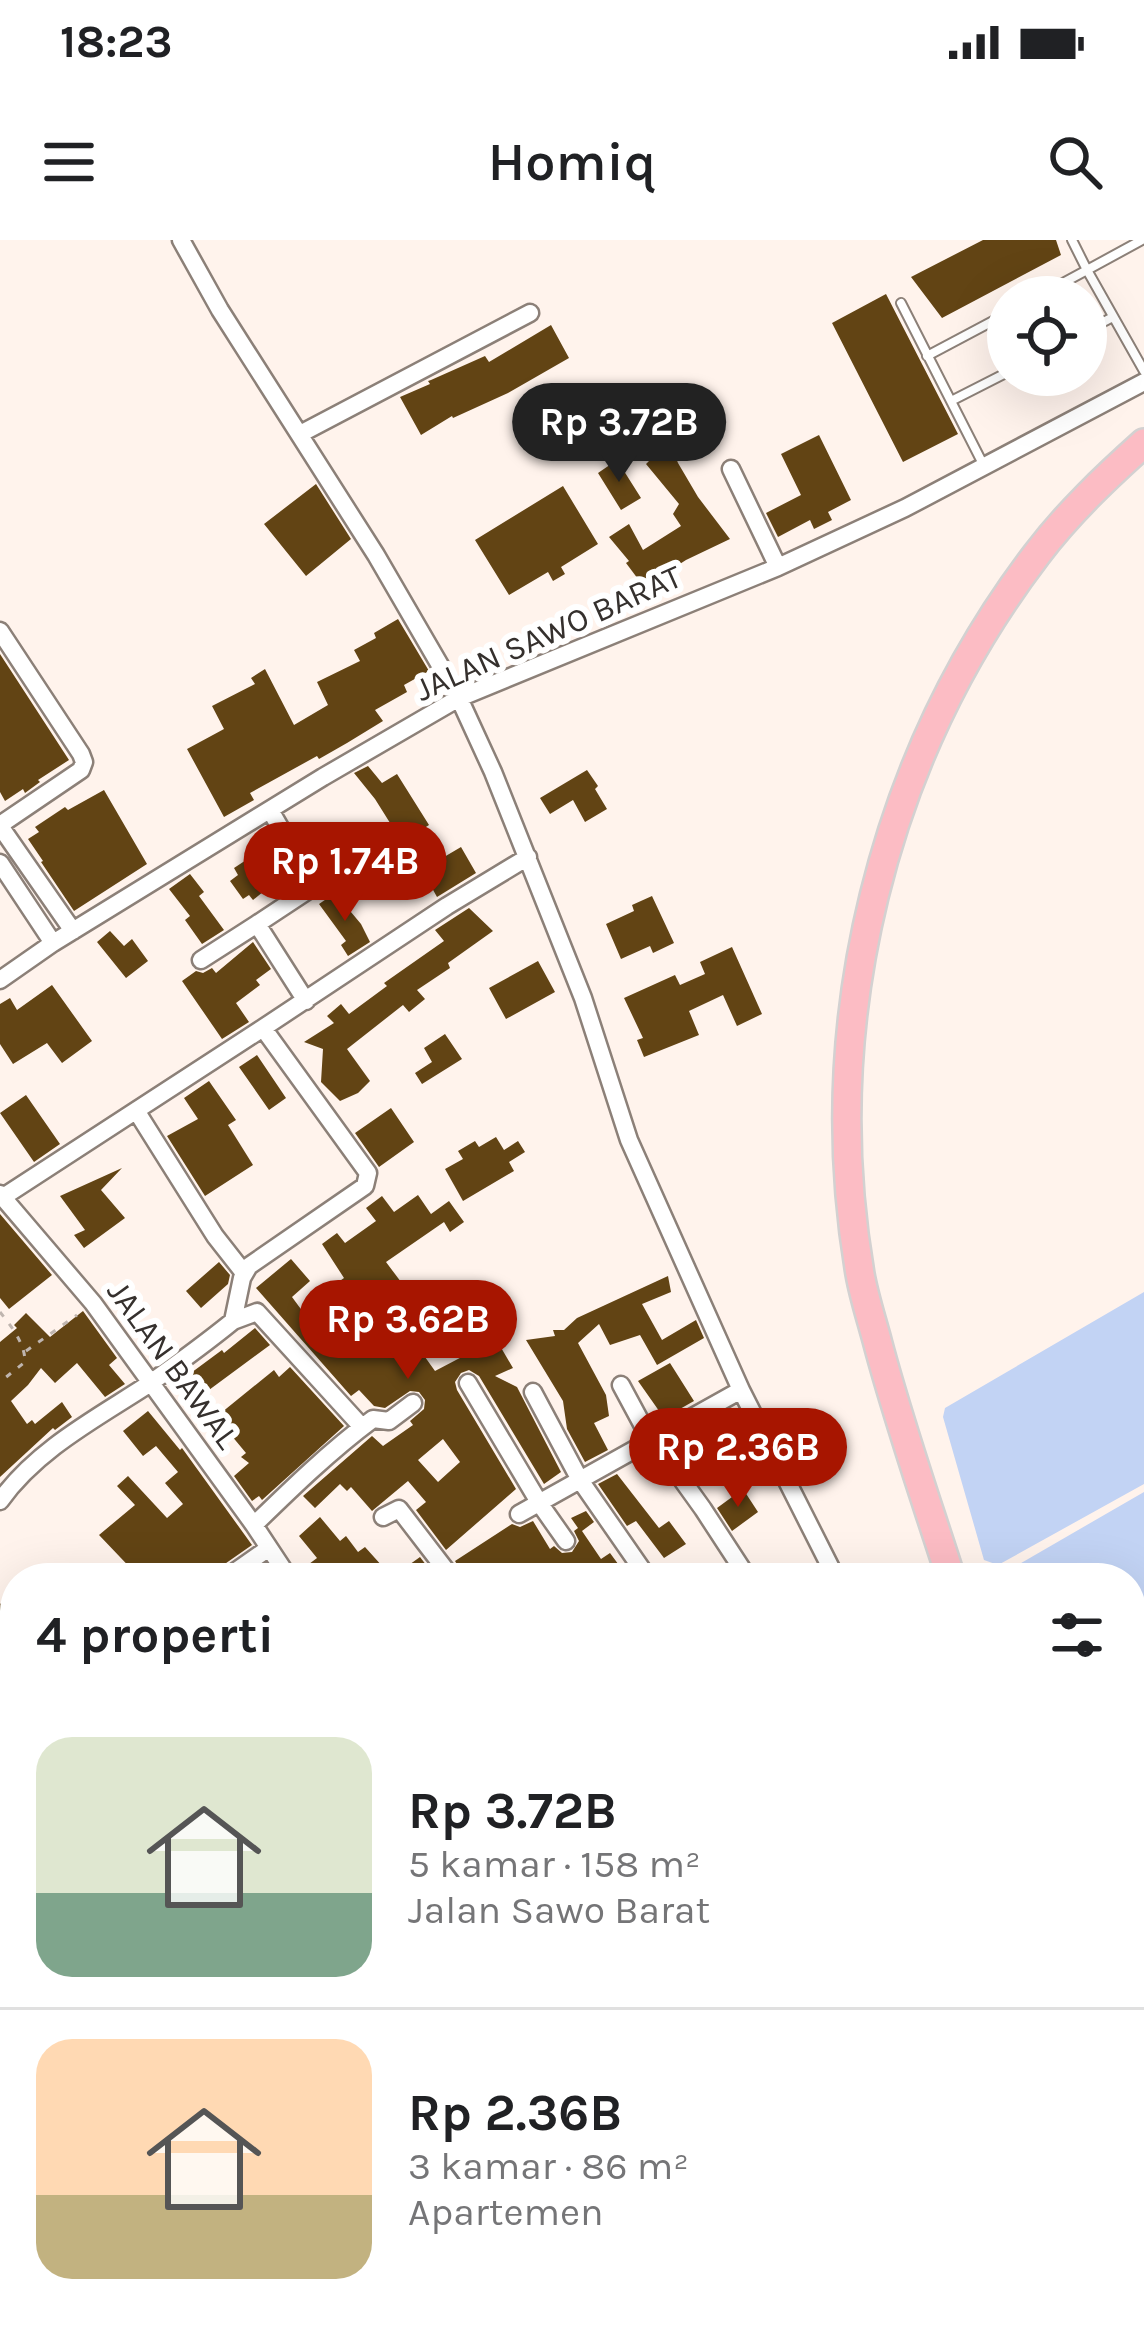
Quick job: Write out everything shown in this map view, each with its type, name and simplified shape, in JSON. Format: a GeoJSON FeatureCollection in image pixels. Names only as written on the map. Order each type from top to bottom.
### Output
{"type":"FeatureCollection","features":[{"type":"Feature","properties":{"kind":"highway"},"geometry":{"type":"LineString","coordinates":[[946,1563],[861,1276],[848,1177],[847,1098],[860,952],[902,801],[1001,603],[1040,550],[1144,443]]}},
{"type":"Feature","properties":{"kind":"street"},"geometry":{"type":"LineString","coordinates":[[181,240],[459,698],[583,998],[629,1140],[741,1390],[828,1563]]}},
{"type":"Feature","properties":{"kind":"street"},"geometry":{"type":"LineString","coordinates":[[300,434],[530,313]]}},
{"type":"Feature","properties":{"kind":"street","name":"JALAN SAWO BARAT"},"geometry":{"type":"LineString","coordinates":[[0,980],[52,943],[459,698],[778,567],[905,508],[1144,382]]}},
{"type":"Feature","properties":{"kind":"street"},"geometry":{"type":"LineString","coordinates":[[731,469],[778,567]]}},
{"type":"Feature","properties":{"kind":"street"},"geometry":{"type":"LineString","coordinates":[[0,631],[83,762],[81,770],[0,825],[73,932]]}},
{"type":"Feature","properties":{"kind":"street"},"geometry":{"type":"LineString","coordinates":[[201,961],[310,890],[313,883],[270,810]]}},
{"type":"Feature","properties":{"kind":"street"},"geometry":{"type":"LineString","coordinates":[[8,1193],[528,857]]}},
{"type":"Feature","properties":{"kind":"street"},"geometry":{"type":"LineString","coordinates":[[0,863],[52,943]]}},
{"type":"Feature","properties":{"kind":"street"},"geometry":{"type":"LineString","coordinates":[[257,924],[306,1000]]}},
{"type":"Feature","properties":{"kind":"street"},"geometry":{"type":"LineString","coordinates":[[233,1321],[249,1266],[368,1180],[368,1173],[263,1028]]}},
{"type":"Feature","properties":{"kind":"street"},"geometry":{"type":"LineString","coordinates":[[137,1112],[215,1236],[244,1273]]}},
{"type":"Feature","properties":{"kind":"street","name":"JALAN BAWAL"},"geometry":{"type":"LineString","coordinates":[[8,1193],[155,1388],[264,1516],[269,1548],[279,1563]]}},
{"type":"Feature","properties":{"kind":"street"},"geometry":{"type":"LineString","coordinates":[[0,1501],[53,1448],[155,1388],[233,1321],[254,1312],[362,1427]]}},
{"type":"Feature","properties":{"kind":"street"},"geometry":{"type":"LineString","coordinates":[[468,1383],[566,1541]]}},
{"type":"Feature","properties":{"kind":"street"},"geometry":{"type":"LineString","coordinates":[[621,1385],[738,1563]]}},
{"type":"Feature","properties":{"kind":"street"},"geometry":{"type":"LineString","coordinates":[[519,1514],[741,1390]]}},
{"type":"Feature","properties":{"kind":"street"},"geometry":{"type":"LineString","coordinates":[[533,1392],[580,1480],[638,1563]]}},
{"type":"Feature","properties":{"kind":"street"},"geometry":{"type":"LineString","coordinates":[[264,1516],[362,1427],[373,1419],[389,1421],[413,1403]]}},
{"type":"Feature","properties":{"kind":"street"},"geometry":{"type":"LineString","coordinates":[[383,1517],[399,1509],[440,1563]]}},
{"type":"Feature","properties":{"kind":"street"},"geometry":{"type":"LineString","coordinates":[[248,1563],[269,1548]]}},
{"type":"Feature","properties":{"kind":"lane"},"geometry":{"type":"LineString","coordinates":[[1072,240],[1144,371]]}},
{"type":"Feature","properties":{"kind":"lane"},"geometry":{"type":"LineString","coordinates":[[1076,276],[1142,240]]}},
{"type":"Feature","properties":{"kind":"lane"},"geometry":{"type":"LineString","coordinates":[[901,303],[985,467]]}},
{"type":"Feature","properties":{"kind":"lane"},"geometry":{"type":"LineString","coordinates":[[1107,321],[1112,318]]}},
{"type":"Feature","properties":{"kind":"lane"},"geometry":{"type":"LineString","coordinates":[[927,356],[987,324]]}},
{"type":"Feature","properties":{"kind":"lane"},"geometry":{"type":"LineString","coordinates":[[953,400],[987,383]]}},
{"type":"Feature","properties":{"kind":"path"},"geometry":{"type":"LineString","coordinates":[[25,1352],[93,1303]]}},
{"type":"Feature","properties":{"kind":"path"},"geometry":{"type":"LineString","coordinates":[[0,1312],[25,1352],[25,1362],[0,1382]]}},
{"type":"Feature","properties":{"kind":"water"},"geometry":{"type":"Polygon","coordinates":[[[1144,1292],[1144,1484],[1002,1563],[984,1560],[943,1417],[945,1408],[1144,1292]]]}},
{"type":"Feature","properties":{"kind":"water"},"geometry":{"type":"Polygon","coordinates":[[[1144,1492],[1144,1563],[1021,1563],[1144,1492]]]}},
{"type":"Feature","properties":{"kind":"building"},"geometry":{"type":"Polygon","coordinates":[[[983,240],[1056,240],[1061,255],[1021,276],[987,276],[987,294],[942,318],[911,277],[983,240]]]}},
{"type":"Feature","properties":{"kind":"building"},"geometry":{"type":"Polygon","coordinates":[[[886,294],[958,434],[903,462],[832,323],[886,294]]]}},
{"type":"Feature","properties":{"kind":"building"},"geometry":{"type":"Polygon","coordinates":[[[551,325],[569,358],[421,435],[400,397],[485,356],[489,362],[551,325]]]}},
{"type":"Feature","properties":{"kind":"building"},"geometry":{"type":"Polygon","coordinates":[[[819,435],[851,500],[828,512],[832,520],[814,529],[810,520],[778,537],[766,513],[801,495],[781,454],[819,435]]]}},
{"type":"Feature","properties":{"kind":"building"},"geometry":{"type":"Polygon","coordinates":[[[668,438],[698,497],[730,539],[644,587],[609,537],[629,524],[643,550],[681,526],[673,514],[679,504],[646,464],[645,450],[668,438]]]}},
{"type":"Feature","properties":{"kind":"building"},"geometry":{"type":"Polygon","coordinates":[[[617,460],[641,498],[621,510],[598,473],[617,460]]]}},
{"type":"Feature","properties":{"kind":"building"},"geometry":{"type":"Polygon","coordinates":[[[316,484],[351,539],[306,576],[264,524],[316,484]]]}},
{"type":"Feature","properties":{"kind":"building"},"geometry":{"type":"Polygon","coordinates":[[[563,486],[598,544],[561,567],[565,574],[553,581],[548,572],[509,595],[475,540],[563,486]]]}},
{"type":"Feature","properties":{"kind":"building"},"geometry":{"type":"Polygon","coordinates":[[[398,619],[429,671],[404,685],[407,692],[375,710],[383,721],[250,793],[254,800],[224,817],[187,749],[224,729],[212,706],[255,684],[251,678],[265,669],[294,725],[328,705],[317,682],[360,661],[354,650],[398,619]]]}},
{"type":"Feature","properties":{"kind":"building"},"geometry":{"type":"Polygon","coordinates":[[[0,654],[69,760],[25,793],[23,789],[5,801],[0,792],[0,654]]]}},
{"type":"Feature","properties":{"kind":"building"},"geometry":{"type":"Polygon","coordinates":[[[368,766],[382,783],[397,774],[429,825],[402,842],[354,773],[368,766]]]}},
{"type":"Feature","properties":{"kind":"building"},"geometry":{"type":"Polygon","coordinates":[[[587,770],[607,809],[585,822],[573,800],[550,814],[540,798],[587,770]]]}},
{"type":"Feature","properties":{"kind":"building"},"geometry":{"type":"Polygon","coordinates":[[[104,790],[147,864],[74,911],[28,839],[39,832],[35,827],[65,807],[68,810],[104,790]]]}},
{"type":"Feature","properties":{"kind":"building"},"geometry":{"type":"Polygon","coordinates":[[[269,845],[293,877],[273,892],[269,887],[253,900],[249,895],[243,899],[230,881],[238,875],[234,868],[269,845]]]}},
{"type":"Feature","properties":{"kind":"building"},"geometry":{"type":"Polygon","coordinates":[[[461,847],[476,873],[437,897],[422,870],[461,847]]]}},
{"type":"Feature","properties":{"kind":"building"},"geometry":{"type":"Polygon","coordinates":[[[190,874],[204,892],[199,896],[224,930],[202,944],[185,920],[190,916],[169,889],[190,874]]]}},
{"type":"Feature","properties":{"kind":"building"},"geometry":{"type":"Polygon","coordinates":[[[335,893],[370,942],[348,956],[341,945],[346,941],[319,904],[335,893]]]}},
{"type":"Feature","properties":{"kind":"building"},"geometry":{"type":"Polygon","coordinates":[[[652,896],[674,943],[653,953],[650,946],[621,959],[606,924],[652,896]]]}},
{"type":"Feature","properties":{"kind":"building"},"geometry":{"type":"Polygon","coordinates":[[[469,908],[493,931],[417,990],[425,999],[409,1012],[403,1005],[347,1049],[370,1081],[340,1101],[321,1082],[323,1049],[304,1042],[334,1023],[327,1016],[341,1004],[349,1014],[444,941],[435,930],[469,908]]]}},
{"type":"Feature","properties":{"kind":"building"},"geometry":{"type":"Polygon","coordinates":[[[110,931],[124,946],[132,939],[148,961],[126,978],[97,942],[110,931]]]}},
{"type":"Feature","properties":{"kind":"building"},"geometry":{"type":"Polygon","coordinates":[[[253,942],[271,969],[256,980],[260,985],[236,1003],[249,1022],[222,1039],[182,981],[196,971],[212,968],[216,973],[253,942]]]}},
{"type":"Feature","properties":{"kind":"building"},"geometry":{"type":"Polygon","coordinates":[[[732,947],[762,1014],[737,1026],[723,995],[689,1011],[699,1035],[644,1057],[637,1040],[643,1038],[624,998],[675,975],[680,985],[705,974],[700,962],[732,947]]]}},
{"type":"Feature","properties":{"kind":"building"},"geometry":{"type":"Polygon","coordinates":[[[538,961],[555,992],[506,1019],[489,988],[538,961]]]}},
{"type":"Feature","properties":{"kind":"building"},"geometry":{"type":"Polygon","coordinates":[[[52,985],[92,1041],[62,1063],[47,1043],[13,1064],[0,1044],[0,1004],[10,998],[17,1010],[52,985]]]}},
{"type":"Feature","properties":{"kind":"building"},"geometry":{"type":"Polygon","coordinates":[[[445,1034],[462,1059],[422,1084],[415,1073],[432,1062],[424,1048],[445,1034]]]}},
{"type":"Feature","properties":{"kind":"building"},"geometry":{"type":"Polygon","coordinates":[[[257,1055],[286,1098],[269,1110],[239,1067],[257,1055]]]}},
{"type":"Feature","properties":{"kind":"building"},"geometry":{"type":"Polygon","coordinates":[[[209,1081],[236,1120],[228,1125],[253,1165],[205,1196],[167,1136],[198,1119],[184,1098],[209,1081]]]}},
{"type":"Feature","properties":{"kind":"building"},"geometry":{"type":"Polygon","coordinates":[[[26,1095],[60,1144],[34,1162],[0,1113],[26,1095]]]}},
{"type":"Feature","properties":{"kind":"building"},"geometry":{"type":"Polygon","coordinates":[[[391,1108],[414,1142],[379,1167],[355,1133],[391,1108]]]}},
{"type":"Feature","properties":{"kind":"building"},"geometry":{"type":"Polygon","coordinates":[[[496,1137],[504,1150],[518,1141],[525,1152],[509,1162],[514,1171],[463,1201],[445,1169],[463,1159],[458,1151],[496,1137]]]}},
{"type":"Feature","properties":{"kind":"building"},"geometry":{"type":"Polygon","coordinates":[[[122,1168],[101,1190],[125,1218],[84,1248],[74,1235],[85,1230],[60,1196],[122,1168]]]}},
{"type":"Feature","properties":{"kind":"building"},"geometry":{"type":"Polygon","coordinates":[[[418,1195],[431,1214],[449,1201],[464,1222],[450,1232],[444,1222],[386,1262],[410,1294],[390,1308],[435,1371],[496,1339],[513,1368],[495,1376],[517,1387],[561,1472],[544,1484],[479,1376],[469,1370],[461,1373],[455,1382],[457,1390],[516,1489],[446,1550],[416,1510],[426,1502],[408,1481],[372,1511],[351,1487],[347,1491],[340,1484],[315,1508],[303,1496],[372,1436],[383,1446],[413,1425],[410,1421],[424,1409],[425,1400],[419,1392],[410,1391],[385,1408],[374,1406],[359,1390],[351,1396],[256,1288],[291,1259],[310,1281],[292,1297],[317,1331],[338,1313],[324,1292],[344,1278],[322,1244],[337,1233],[345,1243],[376,1221],[366,1208],[382,1196],[394,1212],[418,1195]],[[443,1439],[418,1460],[438,1482],[460,1462],[443,1439]]]}},
{"type":"Feature","properties":{"kind":"building"},"geometry":{"type":"Polygon","coordinates":[[[0,1214],[52,1275],[9,1309],[0,1298],[0,1214]]]}},
{"type":"Feature","properties":{"kind":"building"},"geometry":{"type":"Polygon","coordinates":[[[219,1262],[230,1275],[228,1284],[201,1308],[186,1291],[219,1262]]]}},
{"type":"Feature","properties":{"kind":"building"},"geometry":{"type":"Polygon","coordinates":[[[668,1276],[671,1292],[642,1304],[662,1340],[696,1320],[704,1338],[657,1365],[640,1335],[610,1345],[599,1324],[578,1343],[606,1395],[609,1416],[594,1423],[608,1450],[585,1462],[567,1429],[563,1401],[526,1340],[555,1336],[553,1330],[564,1330],[577,1318],[668,1276]]]}},
{"type":"Feature","properties":{"kind":"building"},"geometry":{"type":"Polygon","coordinates":[[[83,1311],[117,1358],[109,1365],[125,1384],[105,1397],[77,1363],[55,1383],[41,1368],[11,1401],[27,1424],[32,1420],[35,1424],[62,1402],[72,1417],[53,1428],[0,1477],[0,1342],[26,1313],[50,1337],[83,1311]]]}},
{"type":"Feature","properties":{"kind":"building"},"geometry":{"type":"Polygon","coordinates":[[[255,1328],[270,1345],[190,1404],[176,1384],[255,1328]]]}},
{"type":"Feature","properties":{"kind":"building"},"geometry":{"type":"Polygon","coordinates":[[[670,1363],[694,1401],[664,1418],[638,1381],[670,1363]]]}},
{"type":"Feature","properties":{"kind":"building"},"geometry":{"type":"Polygon","coordinates":[[[290,1367],[344,1426],[262,1500],[259,1496],[252,1501],[234,1476],[249,1463],[241,1457],[246,1453],[216,1417],[274,1370],[279,1377],[290,1367]]]}},
{"type":"Feature","properties":{"kind":"building"},"geometry":{"type":"Polygon","coordinates":[[[148,1411],[182,1448],[252,1545],[226,1563],[126,1563],[99,1535],[135,1505],[117,1486],[128,1476],[167,1518],[183,1504],[165,1483],[178,1472],[156,1446],[143,1456],[123,1431],[148,1411]]]}},
{"type":"Feature","properties":{"kind":"building"},"geometry":{"type":"Polygon","coordinates":[[[702,1436],[725,1469],[701,1485],[679,1452],[702,1436]]]}},
{"type":"Feature","properties":{"kind":"building"},"geometry":{"type":"Polygon","coordinates":[[[617,1474],[659,1528],[669,1521],[686,1544],[664,1558],[636,1521],[627,1526],[598,1484],[617,1474]]]}},
{"type":"Feature","properties":{"kind":"building"},"geometry":{"type":"Polygon","coordinates":[[[743,1489],[758,1512],[732,1531],[717,1508],[743,1489]]]}},
{"type":"Feature","properties":{"kind":"building"},"geometry":{"type":"Polygon","coordinates":[[[586,1511],[594,1522],[582,1531],[601,1559],[610,1553],[617,1563],[455,1561],[512,1524],[520,1527],[533,1521],[550,1549],[572,1552],[579,1541],[571,1518],[586,1511]]]}},
{"type":"Feature","properties":{"kind":"building"},"geometry":{"type":"Polygon","coordinates":[[[320,1517],[340,1541],[346,1536],[358,1552],[365,1547],[379,1563],[310,1563],[317,1558],[299,1536],[320,1517]]]}}]}
